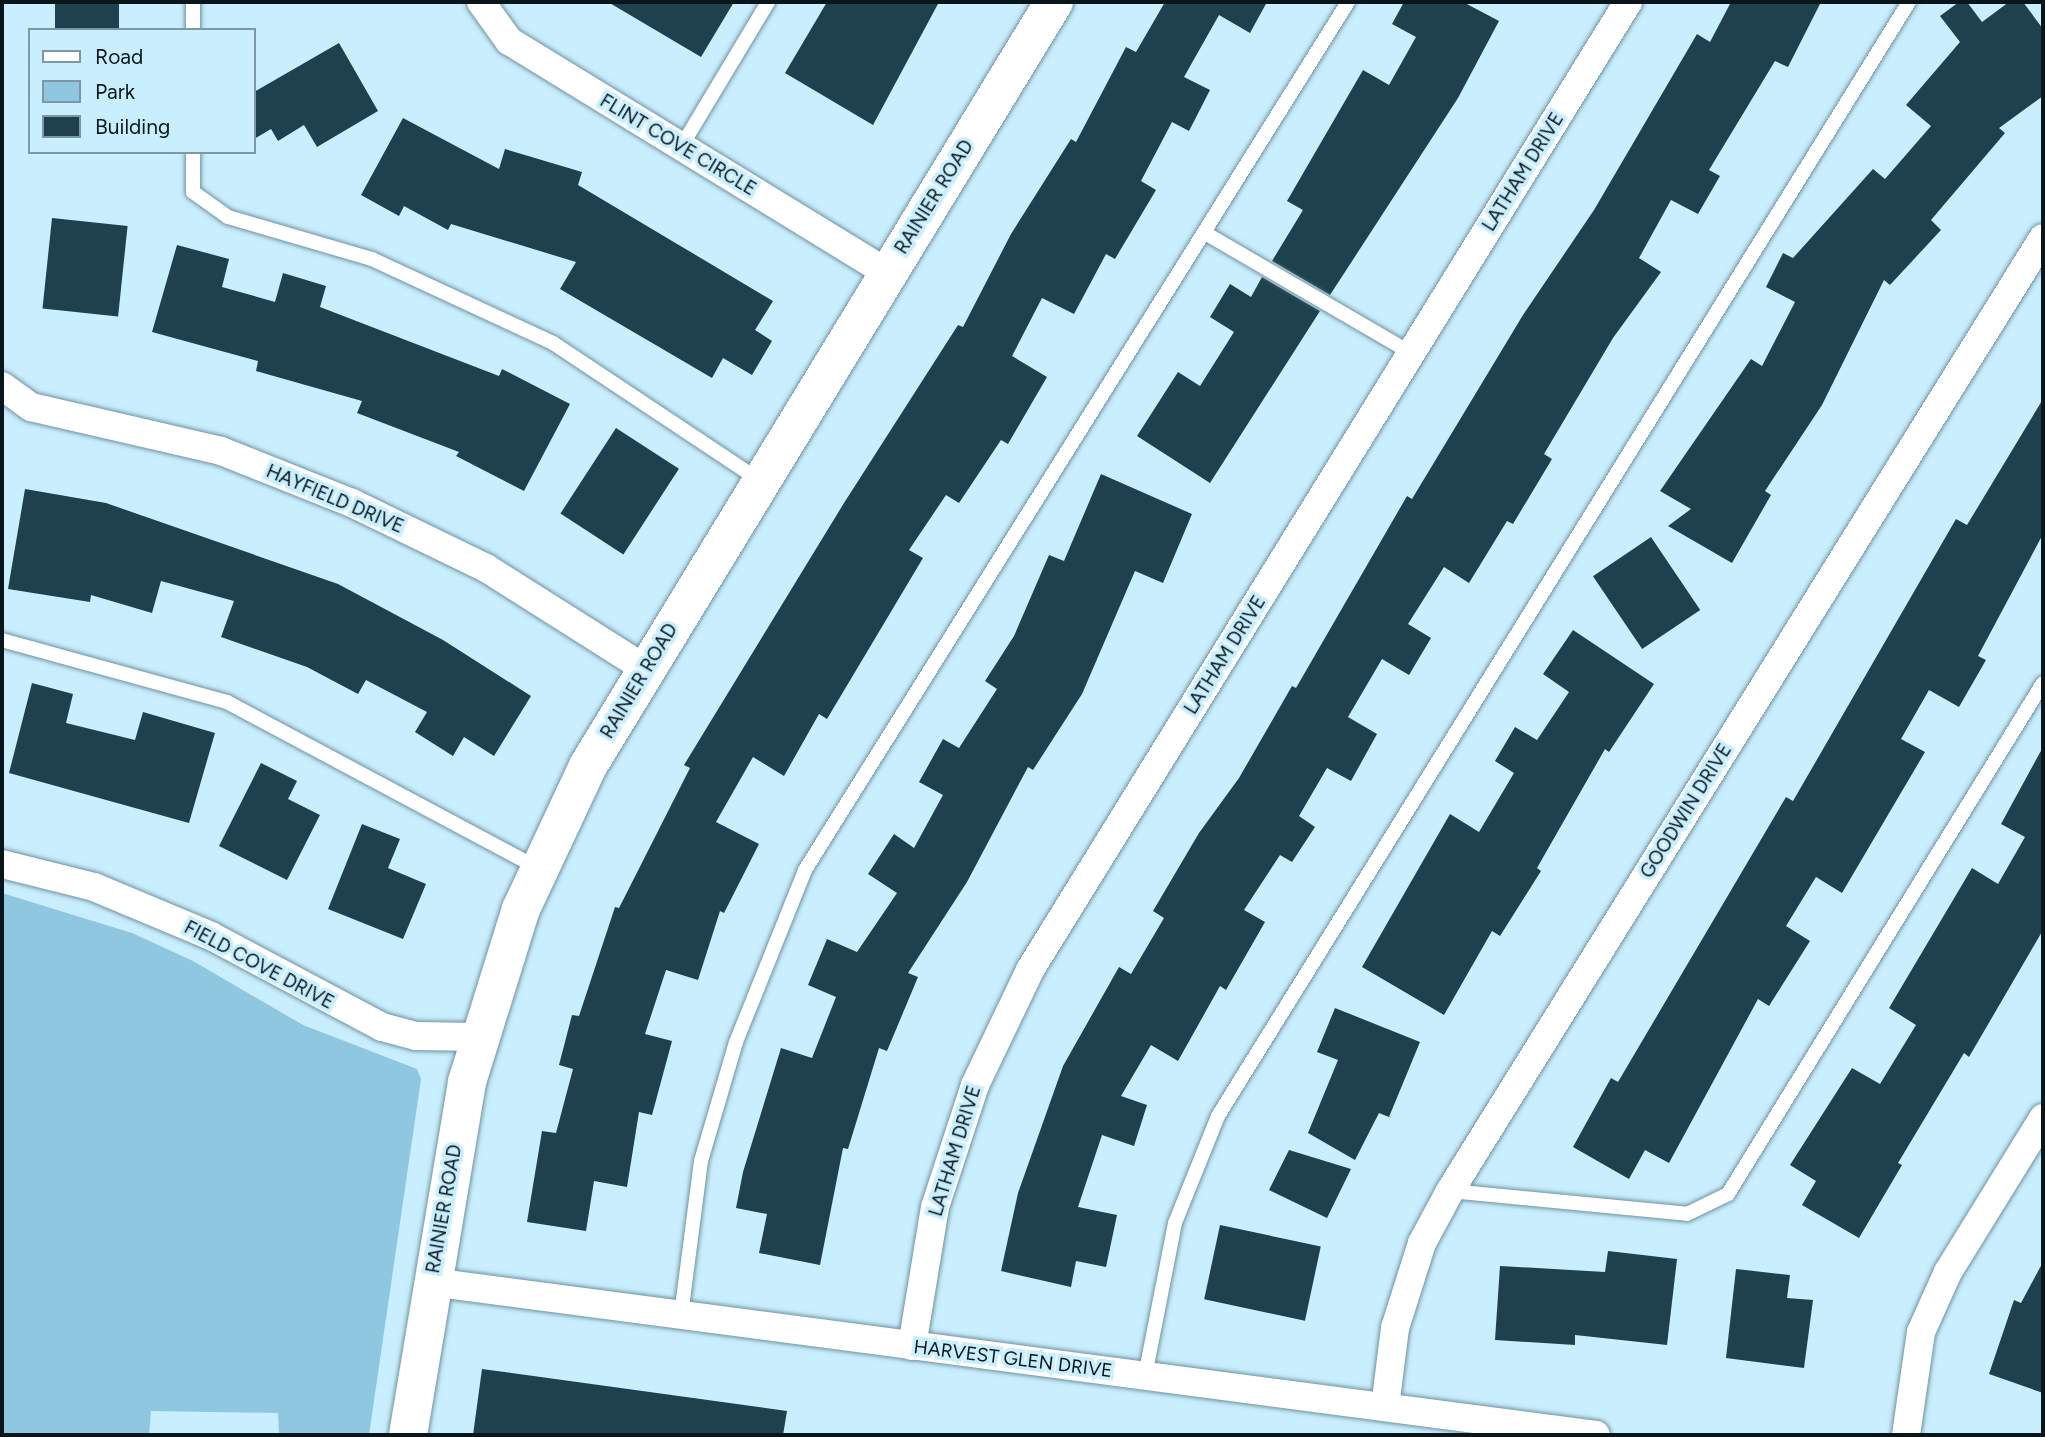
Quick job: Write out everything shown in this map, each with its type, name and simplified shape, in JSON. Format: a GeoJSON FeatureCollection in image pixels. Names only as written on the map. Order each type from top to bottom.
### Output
{"type":"FeatureCollection","features":[{"type":"Feature","properties":{"kind":"street","name":"FLINT COVE CIRCLE"},"geometry":{"type":"LineString","coordinates":[[481,2],[509,41],[888,273]]}},
{"type":"Feature","properties":{"kind":"street","name":"RAINIER ROAD"},"geometry":{"type":"LineString","coordinates":[[408,1435],[430,1282],[478,1037],[540,869],[588,766],[646,668],[1054,2]]}},
{"type":"Feature","properties":{"kind":"street","name":"LATHAM DRIVE"},"geometry":{"type":"LineString","coordinates":[[912,1346],[939,1195],[975,1085],[1030,970],[1628,2]]}},
{"type":"Feature","properties":{"kind":"street","name":"GOODWIN DRIVE"},"geometry":{"type":"LineString","coordinates":[[1385,1407],[1395,1328],[1422,1243],[1450,1191],[2043,238]]}},
{"type":"Feature","properties":{"kind":"street","name":"HAYFIELD DRIVE"},"geometry":{"type":"LineString","coordinates":[[2,386],[31,407],[220,451],[352,503],[486,568],[646,668]]}},
{"type":"Feature","properties":{"kind":"street","name":"FIELD COVE DRIVE"},"geometry":{"type":"LineString","coordinates":[[2,864],[94,887],[211,936],[382,1027],[416,1036],[478,1037]]}},
{"type":"Feature","properties":{"kind":"street"},"geometry":{"type":"LineString","coordinates":[[1906,1435],[1922,1332],[1948,1272],[2043,1118]]}},
{"type":"Feature","properties":{"kind":"street","name":"HARVEST GLEN DRIVE"},"geometry":{"type":"LineString","coordinates":[[430,1282],[1595,1435]]}},
{"type":"Feature","properties":{"kind":"lane"},"geometry":{"type":"LineString","coordinates":[[193,2],[193,28]]}},
{"type":"Feature","properties":{"kind":"lane"},"geometry":{"type":"LineString","coordinates":[[681,146],[768,2]]}},
{"type":"Feature","properties":{"kind":"lane"},"geometry":{"type":"LineString","coordinates":[[681,1315],[701,1161],[736,1042],[805,870],[1348,2]]}},
{"type":"Feature","properties":{"kind":"lane"},"geometry":{"type":"LineString","coordinates":[[1145,1376],[1175,1223],[1218,1116],[1909,2]]}},
{"type":"Feature","properties":{"kind":"lane"},"geometry":{"type":"LineString","coordinates":[[193,154],[193,192],[228,217],[372,259],[553,344],[760,481]]}},
{"type":"Feature","properties":{"kind":"lane"},"geometry":{"type":"LineString","coordinates":[[1205,233],[1411,353]]}},
{"type":"Feature","properties":{"kind":"lane"},"geometry":{"type":"LineString","coordinates":[[2,640],[227,702],[540,869]]}},
{"type":"Feature","properties":{"kind":"lane"},"geometry":{"type":"LineString","coordinates":[[1450,1191],[1688,1214],[1728,1195],[2043,683]]}},
{"type":"Feature","properties":{"kind":"green space"},"geometry":{"type":"Polygon","coordinates":[[[2,893],[132,933],[193,961],[303,1025],[417,1069],[421,1079],[369,1435],[279,1435],[278,1413],[151,1411],[149,1435],[2,1435],[2,893]]]}},
{"type":"Feature","properties":{"kind":"building"},"geometry":{"type":"Polygon","coordinates":[[[55,2],[119,2],[119,28],[55,28],[55,2]]]}},
{"type":"Feature","properties":{"kind":"building"},"geometry":{"type":"Polygon","coordinates":[[[608,2],[734,2],[701,57],[608,2]]]}},
{"type":"Feature","properties":{"kind":"building"},"geometry":{"type":"Polygon","coordinates":[[[827,2],[939,2],[873,125],[785,73],[827,2]]]}},
{"type":"Feature","properties":{"kind":"building"},"geometry":{"type":"Polygon","coordinates":[[[1165,2],[1267,2],[1250,33],[1219,15],[1184,77],[1210,90],[1189,131],[1172,122],[1141,181],[1156,190],[1115,259],[1106,254],[1074,314],[1042,298],[1012,356],[1047,377],[1008,444],[1001,440],[959,503],[946,495],[909,550],[923,558],[827,719],[819,714],[784,776],[753,757],[716,822],[759,844],[724,913],[720,911],[698,980],[666,970],[645,1034],[672,1041],[652,1115],[639,1112],[627,1187],[594,1181],[586,1231],[527,1222],[542,1131],[556,1133],[573,1069],[559,1065],[572,1015],[579,1016],[615,907],[619,908],[690,768],[684,765],[844,503],[958,325],[963,327],[1011,234],[1071,139],[1076,142],[1126,47],[1136,52],[1165,2]]]}},
{"type":"Feature","properties":{"kind":"building"},"geometry":{"type":"Polygon","coordinates":[[[1404,2],[1463,2],[1499,21],[1458,98],[1330,295],[1272,261],[1303,210],[1287,201],[1363,70],[1389,85],[1416,37],[1392,24],[1404,2]]]}},
{"type":"Feature","properties":{"kind":"building"},"geometry":{"type":"Polygon","coordinates":[[[1731,2],[1821,2],[1788,67],[1775,61],[1709,170],[1720,176],[1698,214],[1671,200],[1639,258],[1661,272],[1613,338],[1544,454],[1552,459],[1513,524],[1507,521],[1469,583],[1444,567],[1408,624],[1431,638],[1409,675],[1382,659],[1348,717],[1377,734],[1351,781],[1327,768],[1299,816],[1315,827],[1292,862],[1280,855],[1244,910],[1265,922],[1226,990],[1220,986],[1178,1061],[1151,1045],[1121,1096],[1147,1105],[1134,1146],[1102,1135],[1078,1207],[1117,1215],[1106,1267],[1076,1261],[1071,1287],[1001,1271],[1018,1193],[1063,1066],[1119,967],[1131,974],[1164,918],[1153,911],[1199,833],[1239,778],[1292,686],[1296,688],[1407,496],[1412,499],[1523,315],[1594,210],[1697,34],[1710,42],[1731,2]]]}},
{"type":"Feature","properties":{"kind":"building"},"geometry":{"type":"Polygon","coordinates":[[[1959,2],[1967,2],[1982,22],[2009,2],[2023,2],[2043,29],[2043,96],[1999,128],[2005,133],[1931,220],[1941,230],[1890,285],[1884,280],[1822,405],[1765,491],[1771,495],[1732,563],[1668,526],[1691,509],[1660,491],[1751,359],[1762,366],[1795,302],[1766,287],[1783,253],[1793,258],[1873,169],[1885,179],[1931,126],[1906,105],[1960,42],[1940,16],[1959,2]]]}},
{"type":"Feature","properties":{"kind":"building"},"geometry":{"type":"Polygon","coordinates":[[[339,43],[378,111],[317,147],[304,125],[278,141],[271,129],[256,138],[256,91],[339,43]]]}},
{"type":"Feature","properties":{"kind":"building"},"geometry":{"type":"Polygon","coordinates":[[[403,118],[499,169],[505,149],[582,172],[578,185],[773,301],[755,330],[772,341],[752,375],[723,358],[712,378],[560,289],[576,262],[451,224],[448,230],[404,206],[399,216],[361,195],[403,118]]]}},
{"type":"Feature","properties":{"kind":"building"},"geometry":{"type":"Polygon","coordinates":[[[52,218],[128,226],[118,316],[42,309],[52,218]]]}},
{"type":"Feature","properties":{"kind":"building"},"geometry":{"type":"Polygon","coordinates":[[[177,245],[229,259],[222,287],[275,302],[283,273],[326,286],[320,307],[499,376],[502,369],[570,404],[524,491],[456,456],[459,452],[357,413],[362,401],[256,371],[258,361],[152,332],[177,245]]]}},
{"type":"Feature","properties":{"kind":"building"},"geometry":{"type":"Polygon","coordinates":[[[1262,277],[1320,311],[1210,483],[1137,436],[1178,372],[1200,386],[1234,332],[1210,317],[1230,284],[1251,297],[1262,277]]]}},
{"type":"Feature","properties":{"kind":"building"},"geometry":{"type":"Polygon","coordinates":[[[2043,399],[2043,534],[1978,656],[1986,660],[1959,707],[1929,690],[1901,739],[1925,752],[1842,893],[1816,877],[1786,926],[1810,941],[1769,1006],[1758,999],[1669,1163],[1645,1150],[1629,1179],[1573,1147],[1611,1078],[1618,1082],[1786,797],[1793,801],[1956,519],[1967,525],[2043,399]]]}},
{"type":"Feature","properties":{"kind":"building"},"geometry":{"type":"Polygon","coordinates":[[[616,428],[679,469],[623,554],[560,514],[616,428]]]}},
{"type":"Feature","properties":{"kind":"building"},"geometry":{"type":"Polygon","coordinates":[[[1101,474],[1192,514],[1163,583],[1135,571],[1082,694],[1033,770],[1028,767],[967,882],[908,973],[918,977],[887,1051],[879,1048],[848,1149],[843,1148],[820,1265],[759,1253],[767,1214],[736,1208],[743,1172],[781,1048],[812,1058],[836,997],[808,985],[827,939],[857,952],[897,893],[868,874],[894,834],[914,848],[943,795],[919,782],[943,739],[959,748],[997,689],[985,681],[1014,636],[1049,555],[1064,561],[1101,474]]]}},
{"type":"Feature","properties":{"kind":"building"},"geometry":{"type":"Polygon","coordinates":[[[25,489],[106,503],[338,584],[443,640],[531,696],[494,756],[464,737],[453,756],[415,732],[427,712],[366,680],[358,694],[307,667],[221,637],[234,601],[161,581],[152,613],[91,595],[90,602],[8,589],[25,489]]]}},
{"type":"Feature","properties":{"kind":"building"},"geometry":{"type":"Polygon","coordinates":[[[1651,537],[1700,610],[1642,649],[1593,576],[1651,537]]]}},
{"type":"Feature","properties":{"kind":"building"},"geometry":{"type":"Polygon","coordinates":[[[1573,630],[1654,684],[1609,752],[1605,749],[1537,868],[1541,871],[1500,936],[1492,931],[1444,1015],[1362,967],[1450,814],[1479,832],[1514,773],[1495,761],[1515,727],[1537,740],[1569,692],[1543,674],[1573,630]]]}},
{"type":"Feature","properties":{"kind":"building"},"geometry":{"type":"Polygon","coordinates":[[[32,683],[73,694],[66,723],[135,740],[143,712],[215,733],[189,823],[9,773],[32,683]]]}},
{"type":"Feature","properties":{"kind":"building"},"geometry":{"type":"Polygon","coordinates":[[[2043,747],[2043,930],[1969,1057],[1964,1053],[1898,1163],[1902,1165],[1859,1238],[1802,1205],[1816,1181],[1790,1165],[1852,1068],[1880,1084],[1916,1025],[1889,1008],[1972,868],[1998,884],[2025,837],[2001,824],[2043,747]]]}},
{"type":"Feature","properties":{"kind":"building"},"geometry":{"type":"Polygon","coordinates":[[[261,763],[297,781],[288,799],[320,815],[287,880],[219,846],[261,763]]]}},
{"type":"Feature","properties":{"kind":"building"},"geometry":{"type":"Polygon","coordinates":[[[362,824],[400,839],[388,868],[426,884],[403,939],[328,909],[362,824]]]}},
{"type":"Feature","properties":{"kind":"building"},"geometry":{"type":"Polygon","coordinates":[[[1335,1008],[1420,1042],[1389,1117],[1379,1113],[1355,1160],[1308,1133],[1338,1060],[1317,1052],[1335,1008]]]}},
{"type":"Feature","properties":{"kind":"building"},"geometry":{"type":"Polygon","coordinates":[[[1289,1150],[1351,1169],[1327,1218],[1269,1190],[1289,1150]]]}},
{"type":"Feature","properties":{"kind":"building"},"geometry":{"type":"Polygon","coordinates":[[[1220,1225],[1321,1246],[1305,1321],[1204,1299],[1220,1225]]]}},
{"type":"Feature","properties":{"kind":"building"},"geometry":{"type":"Polygon","coordinates":[[[1608,1251],[1677,1259],[1667,1345],[1575,1335],[1575,1345],[1495,1340],[1500,1266],[1605,1272],[1608,1251]]]}},
{"type":"Feature","properties":{"kind":"building"},"geometry":{"type":"Polygon","coordinates":[[[2043,1262],[2043,1393],[1989,1374],[2014,1300],[2021,1303],[2043,1262]]]}},
{"type":"Feature","properties":{"kind":"building"},"geometry":{"type":"Polygon","coordinates":[[[1736,1269],[1790,1275],[1787,1298],[1813,1300],[1804,1368],[1726,1358],[1736,1269]]]}},
{"type":"Feature","properties":{"kind":"building"},"geometry":{"type":"Polygon","coordinates":[[[482,1369],[787,1411],[783,1435],[473,1435],[482,1369]]]}}]}
